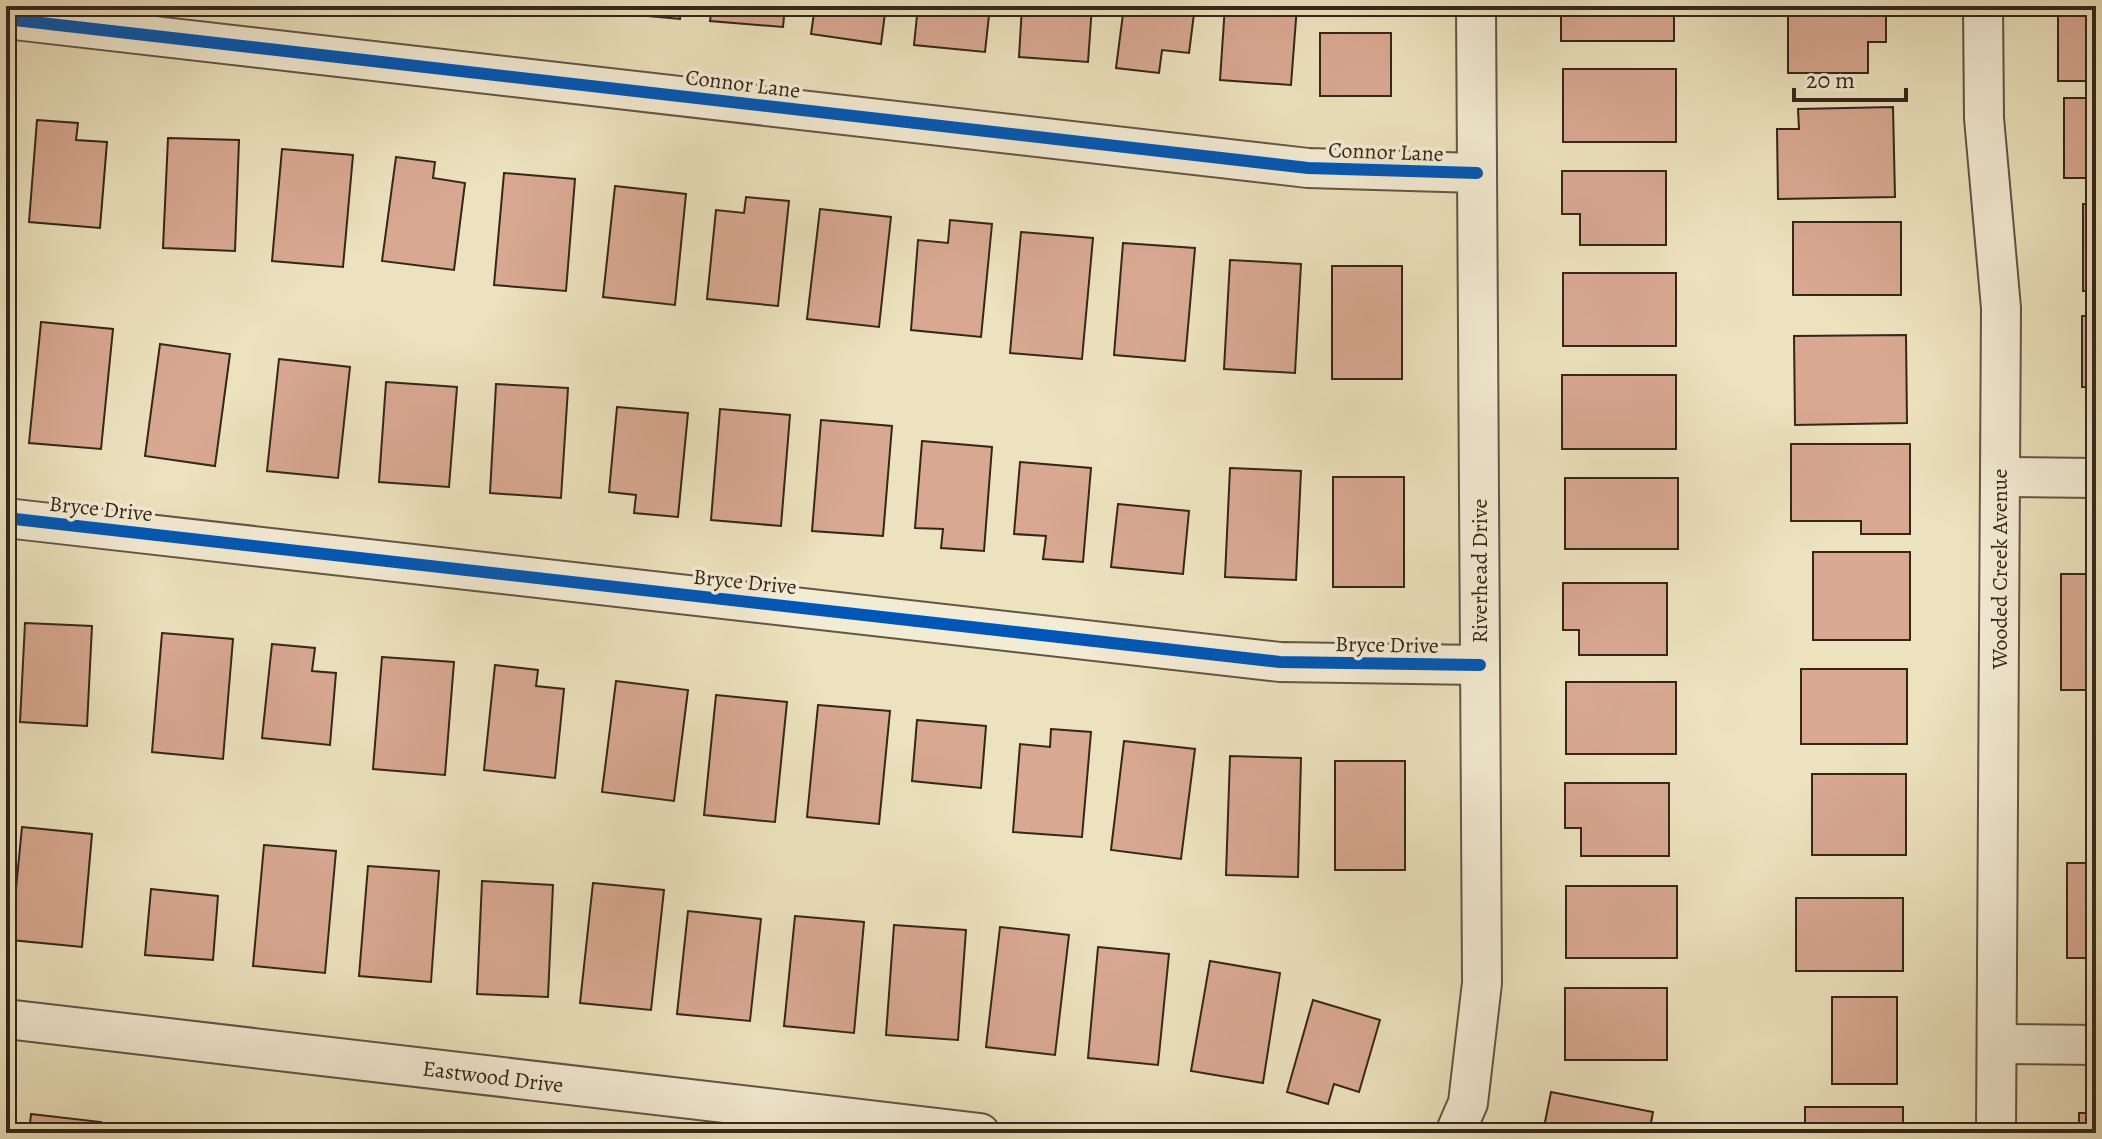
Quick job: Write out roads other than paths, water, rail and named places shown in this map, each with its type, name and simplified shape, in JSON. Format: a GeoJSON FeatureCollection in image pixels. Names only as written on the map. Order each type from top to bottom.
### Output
{"type":"FeatureCollection","features":[{"type":"Feature","properties":{"kind":"street","name":"Riverhead Drive"},"geometry":{"type":"LineString","coordinates":[[1455,1133],[1468,1103],[1482,983],[1476,6]]}},
{"type":"Feature","properties":{"kind":"street","name":"Wooded Creek Avenue"},"geometry":{"type":"LineString","coordinates":[[1983,6],[1984,118],[2001,308],[1996,1133]]}},
{"type":"Feature","properties":{"kind":"street","name":"Connor Lane"},"geometry":{"type":"LineString","coordinates":[[6,19],[1308,168],[1477,173]]}},
{"type":"Feature","properties":{"kind":"street"},"geometry":{"type":"LineString","coordinates":[[2000,477],[2096,478]]}},
{"type":"Feature","properties":{"kind":"street","name":"Bryce Drive"},"geometry":{"type":"LineString","coordinates":[[6,518],[1280,662],[1480,665]]}},
{"type":"Feature","properties":{"kind":"street","name":"Eastwood Drive"},"geometry":{"type":"LineString","coordinates":[[6,1019],[980,1133]]}},
{"type":"Feature","properties":{"kind":"street"},"geometry":{"type":"LineString","coordinates":[[1997,1044],[2096,1045]]}}]}
